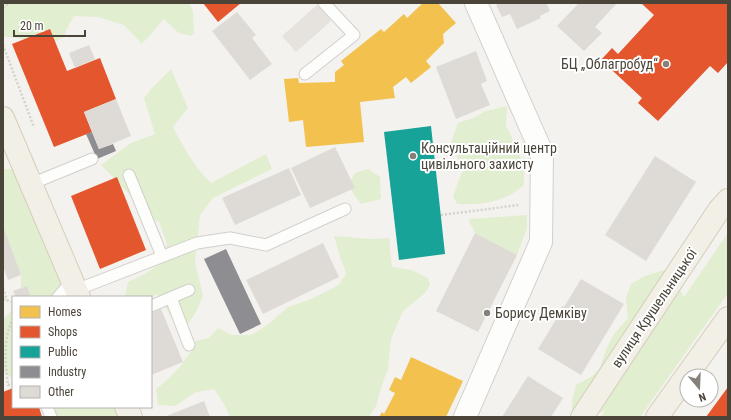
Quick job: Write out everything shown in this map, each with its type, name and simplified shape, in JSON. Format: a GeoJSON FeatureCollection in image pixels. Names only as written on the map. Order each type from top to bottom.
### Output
{"type":"FeatureCollection","features":[{"type":"Feature","properties":{"kind":"main road"},"geometry":{"type":"LineString","coordinates":[[3,118],[31,184],[71,291]]}},
{"type":"Feature","properties":{"kind":"main road","name":"вулиця Крушельницької"},"geometry":{"type":"LineString","coordinates":[[582,417],[719,210],[728,200]]}},
{"type":"Feature","properties":{"kind":"main road"},"geometry":{"type":"LineString","coordinates":[[657,417],[728,318]]}},
{"type":"Feature","properties":{"kind":"street"},"geometry":{"type":"LineString","coordinates":[[465,417],[541,242],[542,153],[476,3]]}},
{"type":"Feature","properties":{"kind":"lane"},"geometry":{"type":"LineString","coordinates":[[305,74],[354,35],[324,3]]}},
{"type":"Feature","properties":{"kind":"lane"},"geometry":{"type":"LineString","coordinates":[[31,184],[92,159]]}},
{"type":"Feature","properties":{"kind":"lane"},"geometry":{"type":"LineString","coordinates":[[129,174],[162,256]]}},
{"type":"Feature","properties":{"kind":"lane"},"geometry":{"type":"LineString","coordinates":[[71,291],[197,243],[230,238],[266,245],[346,209]]}},
{"type":"Feature","properties":{"kind":"lane"},"geometry":{"type":"LineString","coordinates":[[152,306],[189,290]]}},
{"type":"Feature","properties":{"kind":"lane"},"geometry":{"type":"LineString","coordinates":[[171,298],[190,345]]}},
{"type":"Feature","properties":{"kind":"path"},"geometry":{"type":"LineString","coordinates":[[3,8],[9,3]]}},
{"type":"Feature","properties":{"kind":"path"},"geometry":{"type":"LineString","coordinates":[[441,215],[525,204]]}},
{"type":"Feature","properties":{"kind":"path"},"geometry":{"type":"LineString","coordinates":[[3,288],[7,300]]}},
{"type":"Feature","properties":{"kind":"path"},"geometry":{"type":"LineString","coordinates":[[3,299],[12,302]]}},
{"type":"Feature","properties":{"kind":"path"},"geometry":{"type":"LineString","coordinates":[[12,320],[8,330],[5,347],[5,362],[8,385],[12,383]]}},
{"type":"Feature","properties":{"kind":"green space"},"geometry":{"type":"Polygon","coordinates":[[[3,3],[189,3],[193,11],[194,33],[191,36],[179,33],[164,19],[142,44],[124,25],[98,17],[74,16],[66,30],[65,36],[51,44],[3,36],[3,3]]]}},
{"type":"Feature","properties":{"kind":"green space"},"geometry":{"type":"Polygon","coordinates":[[[171,69],[188,108],[173,127],[194,164],[211,183],[266,154],[272,169],[213,198],[200,215],[195,262],[203,296],[195,314],[181,333],[157,294],[152,296],[125,296],[128,282],[145,274],[162,262],[167,244],[159,222],[144,216],[133,198],[101,165],[131,143],[155,134],[144,98],[171,69]]]}},
{"type":"Feature","properties":{"kind":"green space"},"geometry":{"type":"Polygon","coordinates":[[[507,106],[506,125],[519,153],[524,170],[524,185],[508,196],[492,202],[457,204],[453,196],[463,170],[451,142],[458,123],[473,118],[486,111],[507,106]]]}},
{"type":"Feature","properties":{"kind":"green space"},"geometry":{"type":"Polygon","coordinates":[[[3,169],[19,169],[72,296],[20,296],[21,293],[21,273],[10,259],[3,239],[3,169]]]}},
{"type":"Feature","properties":{"kind":"green space"},"geometry":{"type":"Polygon","coordinates":[[[368,169],[380,177],[381,199],[361,204],[348,186],[355,173],[368,169]]]}},
{"type":"Feature","properties":{"kind":"green space"},"geometry":{"type":"Polygon","coordinates":[[[527,215],[527,228],[517,255],[475,233],[468,219],[527,215]]]}},
{"type":"Feature","properties":{"kind":"green space"},"geometry":{"type":"Polygon","coordinates":[[[728,233],[728,293],[640,417],[601,417],[605,410],[589,417],[572,413],[572,401],[576,385],[591,377],[600,368],[606,349],[615,333],[628,318],[626,298],[631,284],[645,276],[667,269],[684,297],[728,233]]]}},
{"type":"Feature","properties":{"kind":"green space"},"geometry":{"type":"Polygon","coordinates":[[[334,236],[371,239],[389,238],[392,267],[412,270],[428,278],[430,285],[425,293],[403,311],[391,339],[388,369],[376,406],[369,417],[230,417],[224,404],[214,389],[196,392],[175,406],[158,405],[156,389],[179,368],[196,341],[209,338],[218,328],[231,335],[251,335],[266,326],[288,307],[309,300],[339,285],[346,273],[334,236]]]}},
{"type":"Feature","properties":{"kind":"green space"},"geometry":{"type":"Polygon","coordinates":[[[12,308],[12,378],[3,371],[3,319],[9,314],[12,308]]]}},
{"type":"Feature","properties":{"kind":"green space"},"geometry":{"type":"Polygon","coordinates":[[[49,408],[118,408],[122,417],[45,417],[49,408]]]}},
{"type":"Feature","properties":{"kind":"shaded area"},"geometry":{"type":"Polygon","coordinates":[[[317,5],[331,21],[296,52],[282,36],[317,5]]]}},
{"type":"Feature","properties":{"kind":"building: Homes"},"geometry":{"type":"Polygon","coordinates":[[[423,3],[438,3],[456,23],[443,34],[444,43],[426,61],[431,67],[411,83],[406,77],[393,87],[395,98],[360,102],[364,142],[306,147],[303,120],[289,122],[284,79],[298,78],[299,83],[335,82],[335,72],[344,65],[341,61],[381,29],[384,32],[404,14],[407,18],[423,3]]]}},
{"type":"Feature","properties":{"kind":"building: Homes"},"geometry":{"type":"Polygon","coordinates":[[[411,357],[463,381],[446,417],[379,417],[382,412],[384,414],[395,393],[389,390],[395,377],[401,380],[411,357]]]}},
{"type":"Feature","properties":{"kind":"building: Shops"},"geometry":{"type":"Polygon","coordinates":[[[203,3],[241,3],[218,22],[203,3]]]}},
{"type":"Feature","properties":{"kind":"building: Shops","name":"БЦ „Облагробуд“"},"geometry":{"type":"Polygon","coordinates":[[[641,3],[728,3],[728,62],[718,73],[710,66],[658,121],[638,103],[642,98],[601,60],[612,48],[618,54],[654,15],[641,3]]]}},
{"type":"Feature","properties":{"kind":"building: Shops"},"geometry":{"type":"Polygon","coordinates":[[[50,29],[67,71],[100,58],[116,99],[84,112],[92,132],[54,147],[12,44],[50,29]]]}},
{"type":"Feature","properties":{"kind":"building: Shops"},"geometry":{"type":"Polygon","coordinates":[[[117,177],[146,250],[100,269],[71,196],[117,177]]]}},
{"type":"Feature","properties":{"kind":"building: Shops"},"geometry":{"type":"Polygon","coordinates":[[[728,387],[728,417],[706,417],[713,408],[719,408],[719,399],[728,387]]]}},
{"type":"Feature","properties":{"kind":"building: Shops"},"geometry":{"type":"Polygon","coordinates":[[[12,388],[12,408],[39,408],[42,417],[3,417],[3,392],[12,388]]]}},
{"type":"Feature","properties":{"kind":"building: Public"},"geometry":{"type":"Polygon","coordinates":[[[431,126],[445,254],[399,260],[384,132],[431,126]]]}},
{"type":"Feature","properties":{"kind":"building: Industry"},"geometry":{"type":"Polygon","coordinates":[[[92,132],[99,149],[113,144],[116,151],[97,159],[86,134],[92,132]]]}},
{"type":"Feature","properties":{"kind":"building: Industry"},"geometry":{"type":"Polygon","coordinates":[[[226,249],[261,324],[240,334],[204,259],[226,249]]]}},
{"type":"Feature","properties":{"kind":"building: Other"},"geometry":{"type":"Polygon","coordinates":[[[500,3],[546,3],[550,11],[540,16],[541,18],[517,29],[510,14],[502,17],[496,5],[500,3]]]}},
{"type":"Feature","properties":{"kind":"building: Other"},"geometry":{"type":"Polygon","coordinates":[[[579,3],[617,3],[595,27],[602,33],[584,51],[557,26],[579,3]]]}},
{"type":"Feature","properties":{"kind":"building: Other"},"geometry":{"type":"Polygon","coordinates":[[[237,12],[256,35],[252,38],[272,64],[250,80],[212,31],[237,12]]]}},
{"type":"Feature","properties":{"kind":"building: Other"},"geometry":{"type":"Polygon","coordinates":[[[89,45],[95,59],[75,68],[69,53],[89,45]]]}},
{"type":"Feature","properties":{"kind":"building: Other"},"geometry":{"type":"Polygon","coordinates":[[[476,51],[487,81],[481,84],[490,105],[456,119],[436,67],[476,51]]]}},
{"type":"Feature","properties":{"kind":"building: Other"},"geometry":{"type":"Polygon","coordinates":[[[116,99],[131,136],[99,149],[84,112],[116,99]]]}},
{"type":"Feature","properties":{"kind":"building: Other"},"geometry":{"type":"Polygon","coordinates":[[[335,147],[355,188],[310,208],[291,168],[335,147]]]}},
{"type":"Feature","properties":{"kind":"building: Other"},"geometry":{"type":"Polygon","coordinates":[[[655,156],[696,182],[646,261],[605,235],[655,156]]]}},
{"type":"Feature","properties":{"kind":"building: Other"},"geometry":{"type":"Polygon","coordinates":[[[289,168],[301,195],[235,225],[222,198],[289,168]]]}},
{"type":"Feature","properties":{"kind":"building: Other"},"geometry":{"type":"Polygon","coordinates":[[[3,226],[21,275],[8,280],[3,266],[3,226]]]}},
{"type":"Feature","properties":{"kind":"building: Other"},"geometry":{"type":"Polygon","coordinates":[[[475,233],[517,255],[478,332],[436,311],[475,233]]]}},
{"type":"Feature","properties":{"kind":"building: Other"},"geometry":{"type":"Polygon","coordinates":[[[323,243],[339,277],[263,314],[246,280],[323,243]]]}},
{"type":"Feature","properties":{"kind":"building: Other"},"geometry":{"type":"Polygon","coordinates":[[[581,279],[624,304],[581,375],[538,349],[557,318],[555,317],[562,306],[564,307],[581,279]]]}},
{"type":"Feature","properties":{"kind":"building: Other"},"geometry":{"type":"Polygon","coordinates":[[[27,286],[30,295],[16,296],[13,291],[27,286]]]}},
{"type":"Feature","properties":{"kind":"building: Other"},"geometry":{"type":"Polygon","coordinates":[[[161,309],[183,362],[152,375],[152,313],[161,309]]]}},
{"type":"Feature","properties":{"kind":"building: Other"},"geometry":{"type":"Polygon","coordinates":[[[528,376],[563,398],[551,417],[502,417],[528,376]]]}},
{"type":"Feature","properties":{"kind":"building: Other"},"geometry":{"type":"Polygon","coordinates":[[[204,401],[210,417],[164,417],[204,401]]]}},
{"type":"Feature","properties":{"kind":"place","name":"БЦ „Облагробуд“"},"geometry":{"type":"Point","coordinates":[666,64]}},
{"type":"Feature","properties":{"kind":"place","name":"Консультаційний центр цивільного захисту"},"geometry":{"type":"Point","coordinates":[413,156]}},
{"type":"Feature","properties":{"kind":"place","name":"Борису Демківу"},"geometry":{"type":"Point","coordinates":[487,313]}}]}
